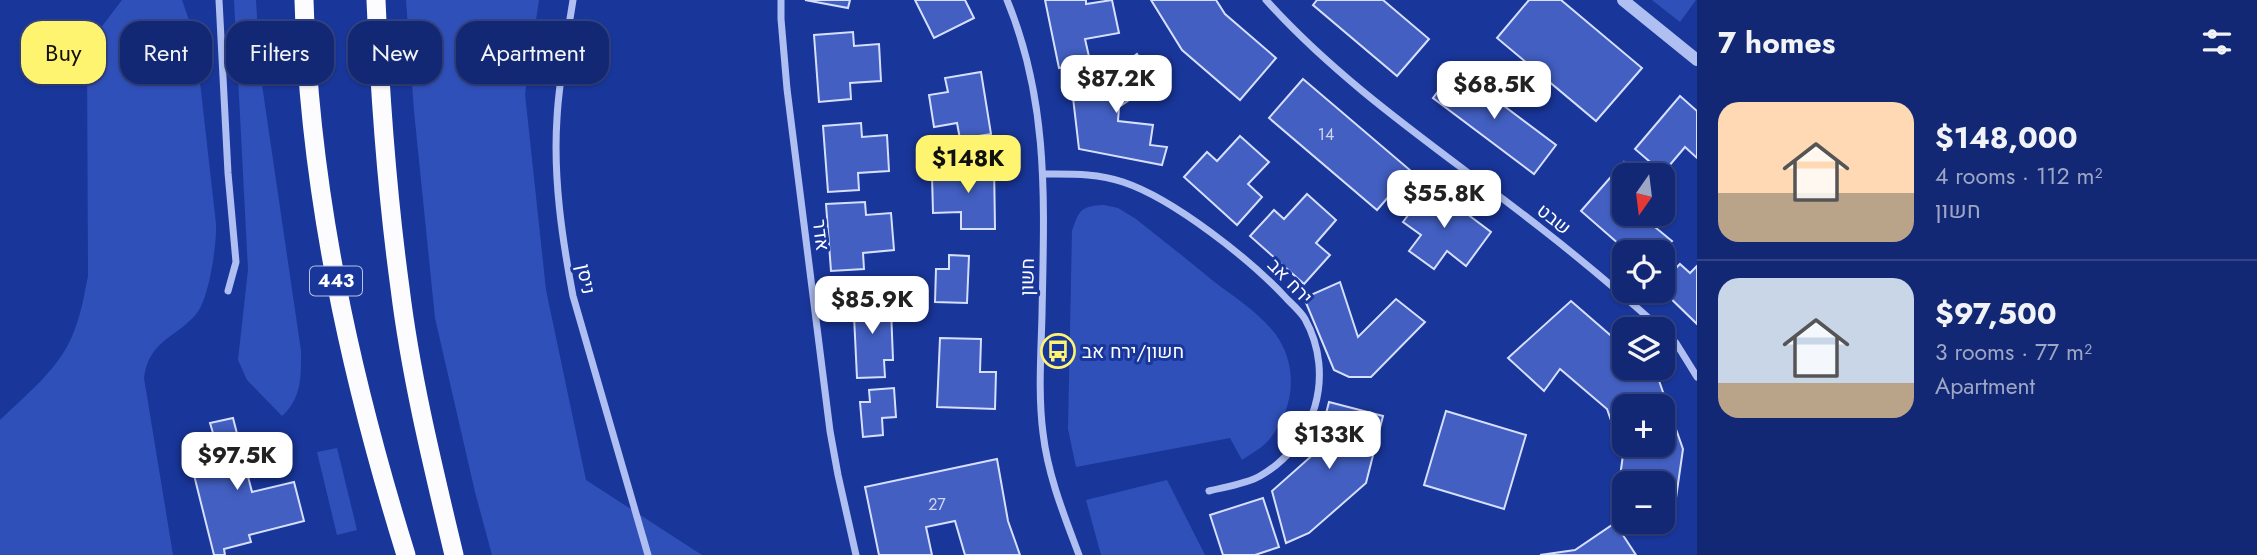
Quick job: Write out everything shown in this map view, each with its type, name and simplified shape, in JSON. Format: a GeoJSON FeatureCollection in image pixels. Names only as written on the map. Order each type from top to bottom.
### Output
{"type":"FeatureCollection","features":[{"type":"Feature","properties":{"kind":"highway","name":"443"},"geometry":{"type":"LineString","coordinates":[[304,0],[313,139],[337,289],[374,451],[406,555]]}},
{"type":"Feature","properties":{"kind":"highway"},"geometry":{"type":"LineString","coordinates":[[376,0],[379,72],[400,289],[422,418],[454,555]]}},
{"type":"Feature","properties":{"kind":"street"},"geometry":{"type":"LineString","coordinates":[[219,0],[236,262],[228,291]]}},
{"type":"Feature","properties":{"kind":"street","name":"ניסן"},"geometry":{"type":"LineString","coordinates":[[573,0],[557,118],[557,162],[565,254],[573,296],[648,555]]}},
{"type":"Feature","properties":{"kind":"street","name":"אדר"},"geometry":{"type":"LineString","coordinates":[[782,0],[780,19],[787,89],[830,430],[856,555]]}},
{"type":"Feature","properties":{"kind":"street","name":"חשון"},"geometry":{"type":"LineString","coordinates":[[1006,0],[1024,44],[1035,88],[1044,174],[1041,365],[1043,431],[1055,491],[1079,555]]}},
{"type":"Feature","properties":{"kind":"street","name":"שבט"},"geometry":{"type":"LineString","coordinates":[[1266,0],[1385,110],[1543,229],[1647,317]]}},
{"type":"Feature","properties":{"kind":"street"},"geometry":{"type":"LineString","coordinates":[[1623,0],[1697,60]]}},
{"type":"Feature","properties":{"kind":"street","name":"ירח אב"},"geometry":{"type":"LineString","coordinates":[[1044,174],[1090,174],[1124,182],[1150,194],[1196,223],[1264,273],[1304,317],[1318,351],[1320,377],[1314,409],[1306,431],[1288,457],[1258,477],[1209,491]]}},
{"type":"Feature","properties":{"kind":"street","name":"שבט"},"geometry":{"type":"LineString","coordinates":[[1675,341],[1697,377]]}},
{"type":"Feature","properties":{"kind":"shaded area"},"geometry":{"type":"Polygon","coordinates":[[[122,0],[182,0],[189,21],[120,21],[120,84],[200,84],[216,224],[211,270],[205,296],[197,313],[158,347],[147,365],[144,378],[173,555],[0,555],[0,420],[51,370],[67,347],[78,320],[88,276],[87,84],[106,84],[106,21],[122,0]]]}},
{"type":"Feature","properties":{"kind":"shaded area"},"geometry":{"type":"Polygon","coordinates":[[[234,0],[256,0],[257,21],[235,21],[234,0]]]}},
{"type":"Feature","properties":{"kind":"shaded area"},"geometry":{"type":"Polygon","coordinates":[[[406,0],[539,0],[536,21],[456,21],[456,84],[526,84],[525,94],[546,290],[586,480],[702,555],[492,555],[435,318],[414,111],[412,84],[442,84],[442,21],[408,21],[406,0]]]}},
{"type":"Feature","properties":{"kind":"shaded area"},"geometry":{"type":"Polygon","coordinates":[[[1652,0],[1696,0],[1680,22],[1652,0]]]}},
{"type":"Feature","properties":{"kind":"shaded area"},"geometry":{"type":"Polygon","coordinates":[[[238,84],[262,84],[301,351],[297,394],[282,416],[247,380],[238,360],[248,270],[238,84]]]}},
{"type":"Feature","properties":{"kind":"shaded area"},"geometry":{"type":"Polygon","coordinates":[[[1104,205],[1118,208],[1136,219],[1258,315],[1280,341],[1290,367],[1287,406],[1283,418],[1268,441],[1242,460],[1230,438],[1076,467],[1068,429],[1072,231],[1082,210],[1104,205]]]}},
{"type":"Feature","properties":{"kind":"shaded area"},"geometry":{"type":"Polygon","coordinates":[[[337,448],[357,530],[337,535],[317,452],[337,448]]]}},
{"type":"Feature","properties":{"kind":"shaded area"},"geometry":{"type":"Polygon","coordinates":[[[1167,480],[1205,555],[1101,555],[1086,500],[1167,480]]]}},
{"type":"Feature","properties":{"kind":"building"},"geometry":{"type":"Polygon","coordinates":[[[805,0],[850,0],[848,8],[805,0]]]}},
{"type":"Feature","properties":{"kind":"building"},"geometry":{"type":"Polygon","coordinates":[[[915,0],[965,0],[974,18],[934,38],[915,0]]]}},
{"type":"Feature","properties":{"kind":"building"},"geometry":{"type":"Polygon","coordinates":[[[1045,0],[1086,0],[1086,4],[1112,0],[1119,33],[1085,39],[1090,61],[1059,68],[1045,0]]]}},
{"type":"Feature","properties":{"kind":"building"},"geometry":{"type":"Polygon","coordinates":[[[1151,0],[1216,0],[1225,14],[1276,58],[1240,100],[1182,50],[1151,0]]]}},
{"type":"Feature","properties":{"kind":"building"},"geometry":{"type":"Polygon","coordinates":[[[1317,0],[1383,0],[1429,39],[1397,76],[1313,5],[1317,0]]]}},
{"type":"Feature","properties":{"kind":"building"},"geometry":{"type":"Polygon","coordinates":[[[1529,0],[1561,0],[1642,68],[1596,121],[1497,38],[1529,0]]]}},
{"type":"Feature","properties":{"kind":"building"},"geometry":{"type":"Polygon","coordinates":[[[853,32],[854,46],[879,44],[881,81],[850,83],[851,99],[819,102],[814,35],[853,32]]]}},
{"type":"Feature","properties":{"kind":"building"},"geometry":{"type":"Polygon","coordinates":[[[1137,54],[1157,81],[1119,107],[1118,121],[1153,125],[1150,145],[1167,147],[1162,165],[1079,149],[1072,89],[1102,80],[1137,54]]]}},
{"type":"Feature","properties":{"kind":"building"},"geometry":{"type":"Polygon","coordinates":[[[1455,69],[1556,145],[1534,174],[1433,98],[1455,69]]]}},
{"type":"Feature","properties":{"kind":"building"},"geometry":{"type":"Polygon","coordinates":[[[981,72],[991,134],[960,139],[957,123],[934,127],[929,95],[948,92],[945,78],[981,72]]]}},
{"type":"Feature","properties":{"kind":"building"},"geometry":{"type":"Polygon","coordinates":[[[1303,79],[1411,171],[1377,210],[1269,118],[1303,79]]]}},
{"type":"Feature","properties":{"kind":"building"},"geometry":{"type":"Polygon","coordinates":[[[1680,96],[1697,111],[1697,158],[1685,147],[1671,163],[1651,163],[1635,149],[1680,96]]]}},
{"type":"Feature","properties":{"kind":"building"},"geometry":{"type":"Polygon","coordinates":[[[861,123],[862,137],[887,135],[889,171],[858,173],[859,190],[828,192],[823,126],[861,123]]]}},
{"type":"Feature","properties":{"kind":"building"},"geometry":{"type":"Polygon","coordinates":[[[1240,136],[1269,162],[1248,184],[1262,197],[1237,225],[1184,177],[1207,152],[1217,161],[1240,136]]]}},
{"type":"Feature","properties":{"kind":"building"},"geometry":{"type":"Polygon","coordinates":[[[994,162],[995,229],[961,229],[961,212],[933,213],[932,176],[960,175],[960,163],[994,162]]]}},
{"type":"Feature","properties":{"kind":"building"},"geometry":{"type":"Polygon","coordinates":[[[1612,176],[1612,226],[1654,226],[1671,240],[1614,240],[1581,211],[1612,176]]]}},
{"type":"Feature","properties":{"kind":"building"},"geometry":{"type":"Polygon","coordinates":[[[1430,186],[1491,232],[1466,266],[1447,251],[1434,269],[1409,251],[1421,235],[1403,222],[1430,186]]]}},
{"type":"Feature","properties":{"kind":"building"},"geometry":{"type":"Polygon","coordinates":[[[1307,194],[1336,220],[1316,243],[1330,255],[1304,284],[1250,236],[1274,210],[1284,219],[1307,194]]]}},
{"type":"Feature","properties":{"kind":"building"},"geometry":{"type":"Polygon","coordinates":[[[865,202],[866,215],[891,213],[894,250],[863,253],[864,269],[831,271],[826,204],[865,202]]]}},
{"type":"Feature","properties":{"kind":"building"},"geometry":{"type":"Polygon","coordinates":[[[949,255],[969,256],[967,303],[935,302],[936,269],[949,269],[949,255]]]}},
{"type":"Feature","properties":{"kind":"building"},"geometry":{"type":"Polygon","coordinates":[[[1680,264],[1690,273],[1697,266],[1697,324],[1675,303],[1675,269],[1680,264]]]}},
{"type":"Feature","properties":{"kind":"building"},"geometry":{"type":"Polygon","coordinates":[[[1340,282],[1358,337],[1396,299],[1425,322],[1371,377],[1349,377],[1334,370],[1304,298],[1340,282]]]}},
{"type":"Feature","properties":{"kind":"building"},"geometry":{"type":"Polygon","coordinates":[[[880,293],[881,309],[891,309],[893,360],[884,360],[885,377],[857,378],[853,295],[880,293]]]}},
{"type":"Feature","properties":{"kind":"building"},"geometry":{"type":"Polygon","coordinates":[[[1571,301],[1612,337],[1612,380],[1659,380],[1664,394],[1612,394],[1612,423],[1607,409],[1560,369],[1544,391],[1508,358],[1571,301]]]}},
{"type":"Feature","properties":{"kind":"building"},"geometry":{"type":"Polygon","coordinates":[[[940,338],[981,339],[980,372],[996,372],[995,409],[937,407],[940,338]]]}},
{"type":"Feature","properties":{"kind":"building"},"geometry":{"type":"Polygon","coordinates":[[[894,388],[896,417],[882,418],[883,435],[863,437],[860,402],[870,402],[869,390],[894,388]]]}},
{"type":"Feature","properties":{"kind":"building"},"geometry":{"type":"Polygon","coordinates":[[[1329,402],[1383,416],[1366,483],[1309,533],[1286,543],[1272,491],[1316,452],[1329,402]]]}},
{"type":"Feature","properties":{"kind":"building"},"geometry":{"type":"Polygon","coordinates":[[[1446,411],[1526,435],[1504,509],[1424,485],[1446,411]]]}},
{"type":"Feature","properties":{"kind":"building"},"geometry":{"type":"Polygon","coordinates":[[[233,418],[252,492],[294,482],[304,521],[249,535],[251,542],[224,549],[225,555],[214,555],[190,459],[196,451],[193,438],[213,433],[210,423],[233,418]]]}},
{"type":"Feature","properties":{"kind":"building"},"geometry":{"type":"Polygon","coordinates":[[[1675,426],[1683,449],[1676,498],[1675,471],[1621,471],[1623,457],[1675,457],[1675,426]]]}},
{"type":"Feature","properties":{"kind":"building"},"geometry":{"type":"Polygon","coordinates":[[[997,459],[1008,521],[1020,555],[965,555],[955,521],[926,527],[932,555],[879,555],[865,487],[997,459]]]}},
{"type":"Feature","properties":{"kind":"building"},"geometry":{"type":"Polygon","coordinates":[[[1263,498],[1279,547],[1255,555],[1223,555],[1210,515],[1263,498]]]}},
{"type":"Feature","properties":{"kind":"building"},"geometry":{"type":"Polygon","coordinates":[[[1612,525],[1612,534],[1622,534],[1636,555],[1540,555],[1575,550],[1612,525]]]}},
{"type":"Feature","properties":{"kind":"place","name":"חשון/ירח אב"},"geometry":{"type":"Point","coordinates":[1058,351]}}]}
